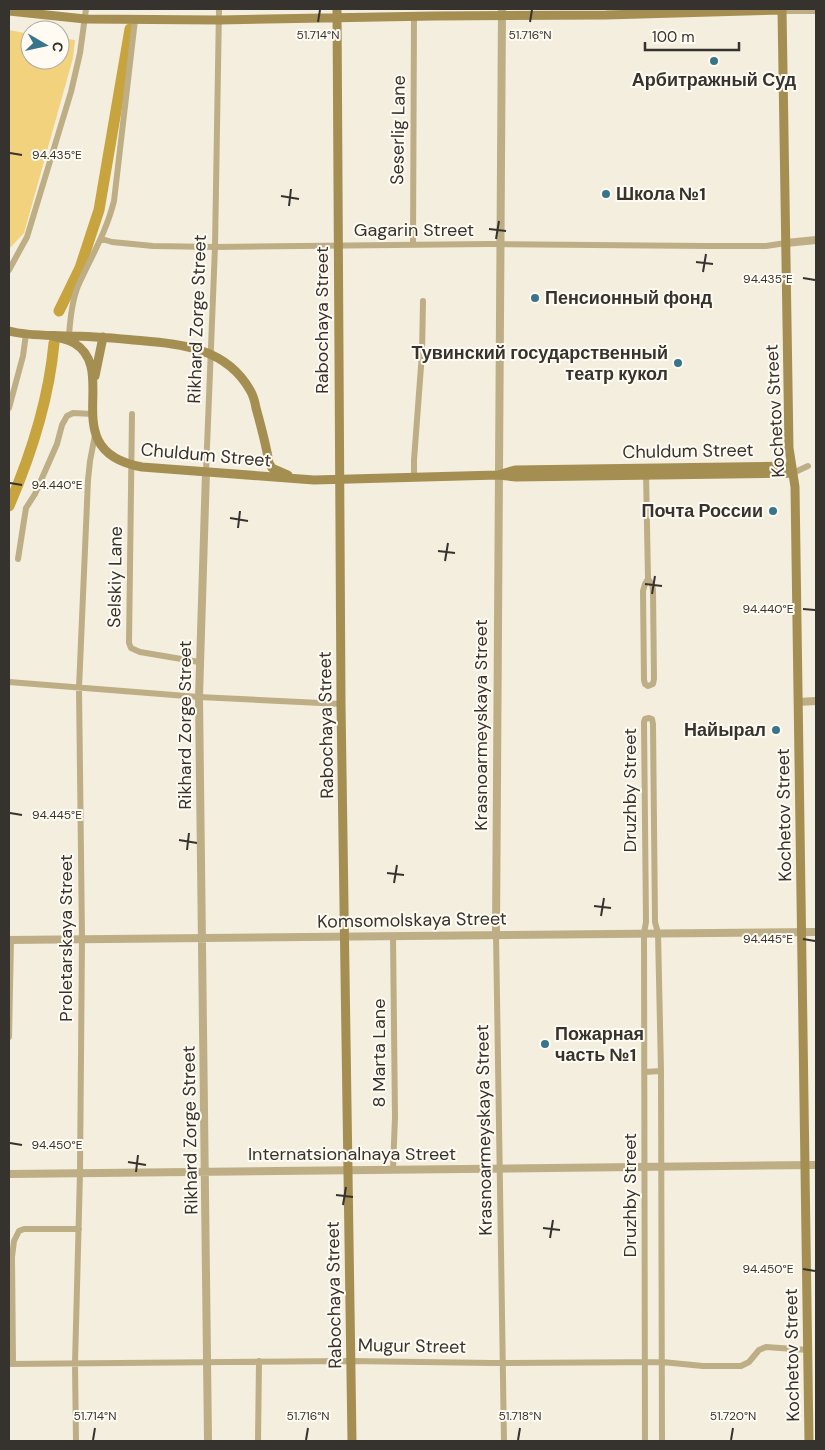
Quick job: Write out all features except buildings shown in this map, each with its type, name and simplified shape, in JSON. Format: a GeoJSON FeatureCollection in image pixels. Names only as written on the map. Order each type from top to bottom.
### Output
{"type":"FeatureCollection","features":[{"type":"Feature","properties":{"kind":"main road"},"geometry":{"type":"LineString","coordinates":[[9,11],[85,19],[219,20],[337,13],[414,16],[434,12],[606,15],[782,10]]}},
{"type":"Feature","properties":{"kind":"main road","name":"Kochetov Street"},"geometry":{"type":"LineString","coordinates":[[782,10],[789,448],[795,487],[810,1441]]}},
{"type":"Feature","properties":{"kind":"main road","name":"Rabochaya Street"},"geometry":{"type":"LineString","coordinates":[[337,13],[341,704],[346,936],[352,1441]]}},
{"type":"Feature","properties":{"kind":"main road","name":"Chuldum Street"},"geometry":{"type":"LineString","coordinates":[[10,332],[52,336],[103,337],[180,344],[210,354],[229,366],[244,380],[252,392],[263,430],[269,463],[272,468],[298,479]]}},
{"type":"Feature","properties":{"kind":"main road","name":"Chuldum Street"},"geometry":{"type":"LineString","coordinates":[[52,336],[73,342],[84,353],[91,370],[95,435],[99,443],[109,454],[131,465],[298,479],[340,480],[498,475],[516,477],[646,472],[792,470]]}},
{"type":"Feature","properties":{"kind":"main road"},"geometry":{"type":"LineString","coordinates":[[93,390],[103,337]]}},
{"type":"Feature","properties":{"kind":"main road"},"geometry":{"type":"LineString","coordinates":[[260,475],[265,472],[269,463]]}},
{"type":"Feature","properties":{"kind":"street"},"geometry":{"type":"LineString","coordinates":[[9,270],[24,245],[34,217],[71,92],[80,53],[86,9]]}},
{"type":"Feature","properties":{"kind":"street","name":"Rikhard Zorge Street"},"geometry":{"type":"LineString","coordinates":[[208,1441],[199,662],[215,247],[220,9]]}},
{"type":"Feature","properties":{"kind":"street"},"geometry":{"type":"LineString","coordinates":[[782,10],[816,10]]}},
{"type":"Feature","properties":{"kind":"street","name":"Krasnoarmeyskaya Street"},"geometry":{"type":"LineString","coordinates":[[502,12],[496,934],[504,1441]]}},
{"type":"Feature","properties":{"kind":"street","name":"Seserlig Lane"},"geometry":{"type":"LineString","coordinates":[[413,245],[414,16]]}},
{"type":"Feature","properties":{"kind":"street"},"geometry":{"type":"LineString","coordinates":[[68,336],[77,288],[102,239],[109,222],[114,201],[136,20]]}},
{"type":"Feature","properties":{"kind":"street","name":"Gagarin Street"},"geometry":{"type":"LineString","coordinates":[[102,239],[112,242],[153,246],[215,247],[413,245],[766,246],[786,242],[816,240]]}},
{"type":"Feature","properties":{"kind":"street"},"geometry":{"type":"LineString","coordinates":[[414,477],[422,354],[423,302]]}},
{"type":"Feature","properties":{"kind":"street"},"geometry":{"type":"LineString","coordinates":[[9,408],[23,356],[26,334]]}},
{"type":"Feature","properties":{"kind":"street"},"geometry":{"type":"LineString","coordinates":[[18,559],[26,508],[35,494],[67,416],[73,413],[93,414]]}},
{"type":"Feature","properties":{"kind":"street"},"geometry":{"type":"LineString","coordinates":[[131,465],[132,414]]}},
{"type":"Feature","properties":{"kind":"street","name":"Proletarskaya Street"},"geometry":{"type":"LineString","coordinates":[[76,1441],[75,1364],[80,1172],[82,938],[79,688],[88,480],[95,435]]}},
{"type":"Feature","properties":{"kind":"street","name":"Selskiy Lane"},"geometry":{"type":"LineString","coordinates":[[131,465],[129,643],[131,648],[140,652],[199,662]]}},
{"type":"Feature","properties":{"kind":"street"},"geometry":{"type":"LineString","coordinates":[[646,472],[648,579],[643,590],[644,680],[648,686],[653,684],[654,680],[653,590],[652,584],[648,579]]}},
{"type":"Feature","properties":{"kind":"street"},"geometry":{"type":"LineString","coordinates":[[9,682],[199,697],[341,704]]}},
{"type":"Feature","properties":{"kind":"street"},"geometry":{"type":"LineString","coordinates":[[798,702],[816,701]]}},
{"type":"Feature","properties":{"kind":"street","name":"Druzhby Street"},"geometry":{"type":"LineString","coordinates":[[646,1441],[644,722],[645,719],[649,718],[652,719],[653,723],[656,922],[658,933],[661,1071],[662,1441]]}},
{"type":"Feature","properties":{"kind":"street"},"geometry":{"type":"LineString","coordinates":[[645,781],[654,780]]}},
{"type":"Feature","properties":{"kind":"street","name":"Komsomolskaya Street"},"geometry":{"type":"LineString","coordinates":[[10,940],[816,932]]}},
{"type":"Feature","properties":{"kind":"street","name":"8 Marta Lane"},"geometry":{"type":"LineString","coordinates":[[393,1169],[395,1117],[394,936]]}},
{"type":"Feature","properties":{"kind":"street"},"geometry":{"type":"LineString","coordinates":[[9,1037],[10,940]]}},
{"type":"Feature","properties":{"kind":"street"},"geometry":{"type":"LineString","coordinates":[[645,1072],[661,1071]]}},
{"type":"Feature","properties":{"kind":"street","name":"Internatsionalnaya Street"},"geometry":{"type":"LineString","coordinates":[[9,1174],[816,1165]]}},
{"type":"Feature","properties":{"kind":"street"},"geometry":{"type":"LineString","coordinates":[[11,1364],[12,1257],[14,1241],[19,1230],[79,1229]]}},
{"type":"Feature","properties":{"kind":"street","name":"Mugur Street"},"geometry":{"type":"LineString","coordinates":[[11,1364],[350,1361],[662,1362],[703,1366],[741,1366],[749,1362],[759,1350],[766,1347],[808,1350]]}},
{"type":"Feature","properties":{"kind":"street"},"geometry":{"type":"LineString","coordinates":[[258,1441],[259,1362]]}},
{"type":"Feature","properties":{"kind":"shaded area"},"geometry":{"type":"Polygon","coordinates":[[[9,30],[20,32],[20,70],[70,70],[24,233],[9,249],[9,30]]]}},
{"type":"Feature","properties":{"kind":"shaded area"},"geometry":{"type":"Polygon","coordinates":[[[70,39],[75,40],[70,69],[70,39]]]}},
{"type":"Feature","properties":{"kind":"waterway"},"geometry":{"type":"LineString","coordinates":[[59,311],[80,268],[99,210],[130,29]]}},
{"type":"Feature","properties":{"kind":"waterway"},"geometry":{"type":"LineString","coordinates":[[9,506],[25,467],[38,426],[52,364],[54,343]]}},
{"type":"Feature","properties":{"kind":"place","name":"Арбитражный Суд"},"geometry":{"type":"Point","coordinates":[714,61]}},
{"type":"Feature","properties":{"kind":"place","name":"Школа №1"},"geometry":{"type":"Point","coordinates":[606,194]}},
{"type":"Feature","properties":{"kind":"place","name":"Пенсионный фонд"},"geometry":{"type":"Point","coordinates":[535,298]}},
{"type":"Feature","properties":{"kind":"place","name":"Тувинский государственный театр кукол"},"geometry":{"type":"Point","coordinates":[678,363]}},
{"type":"Feature","properties":{"kind":"place","name":"Почта России"},"geometry":{"type":"Point","coordinates":[773,511]}},
{"type":"Feature","properties":{"kind":"place","name":"Найырал"},"geometry":{"type":"Point","coordinates":[776,730]}},
{"type":"Feature","properties":{"kind":"place","name":"Пожарная часть №1"},"geometry":{"type":"Point","coordinates":[545,1044]}}]}
